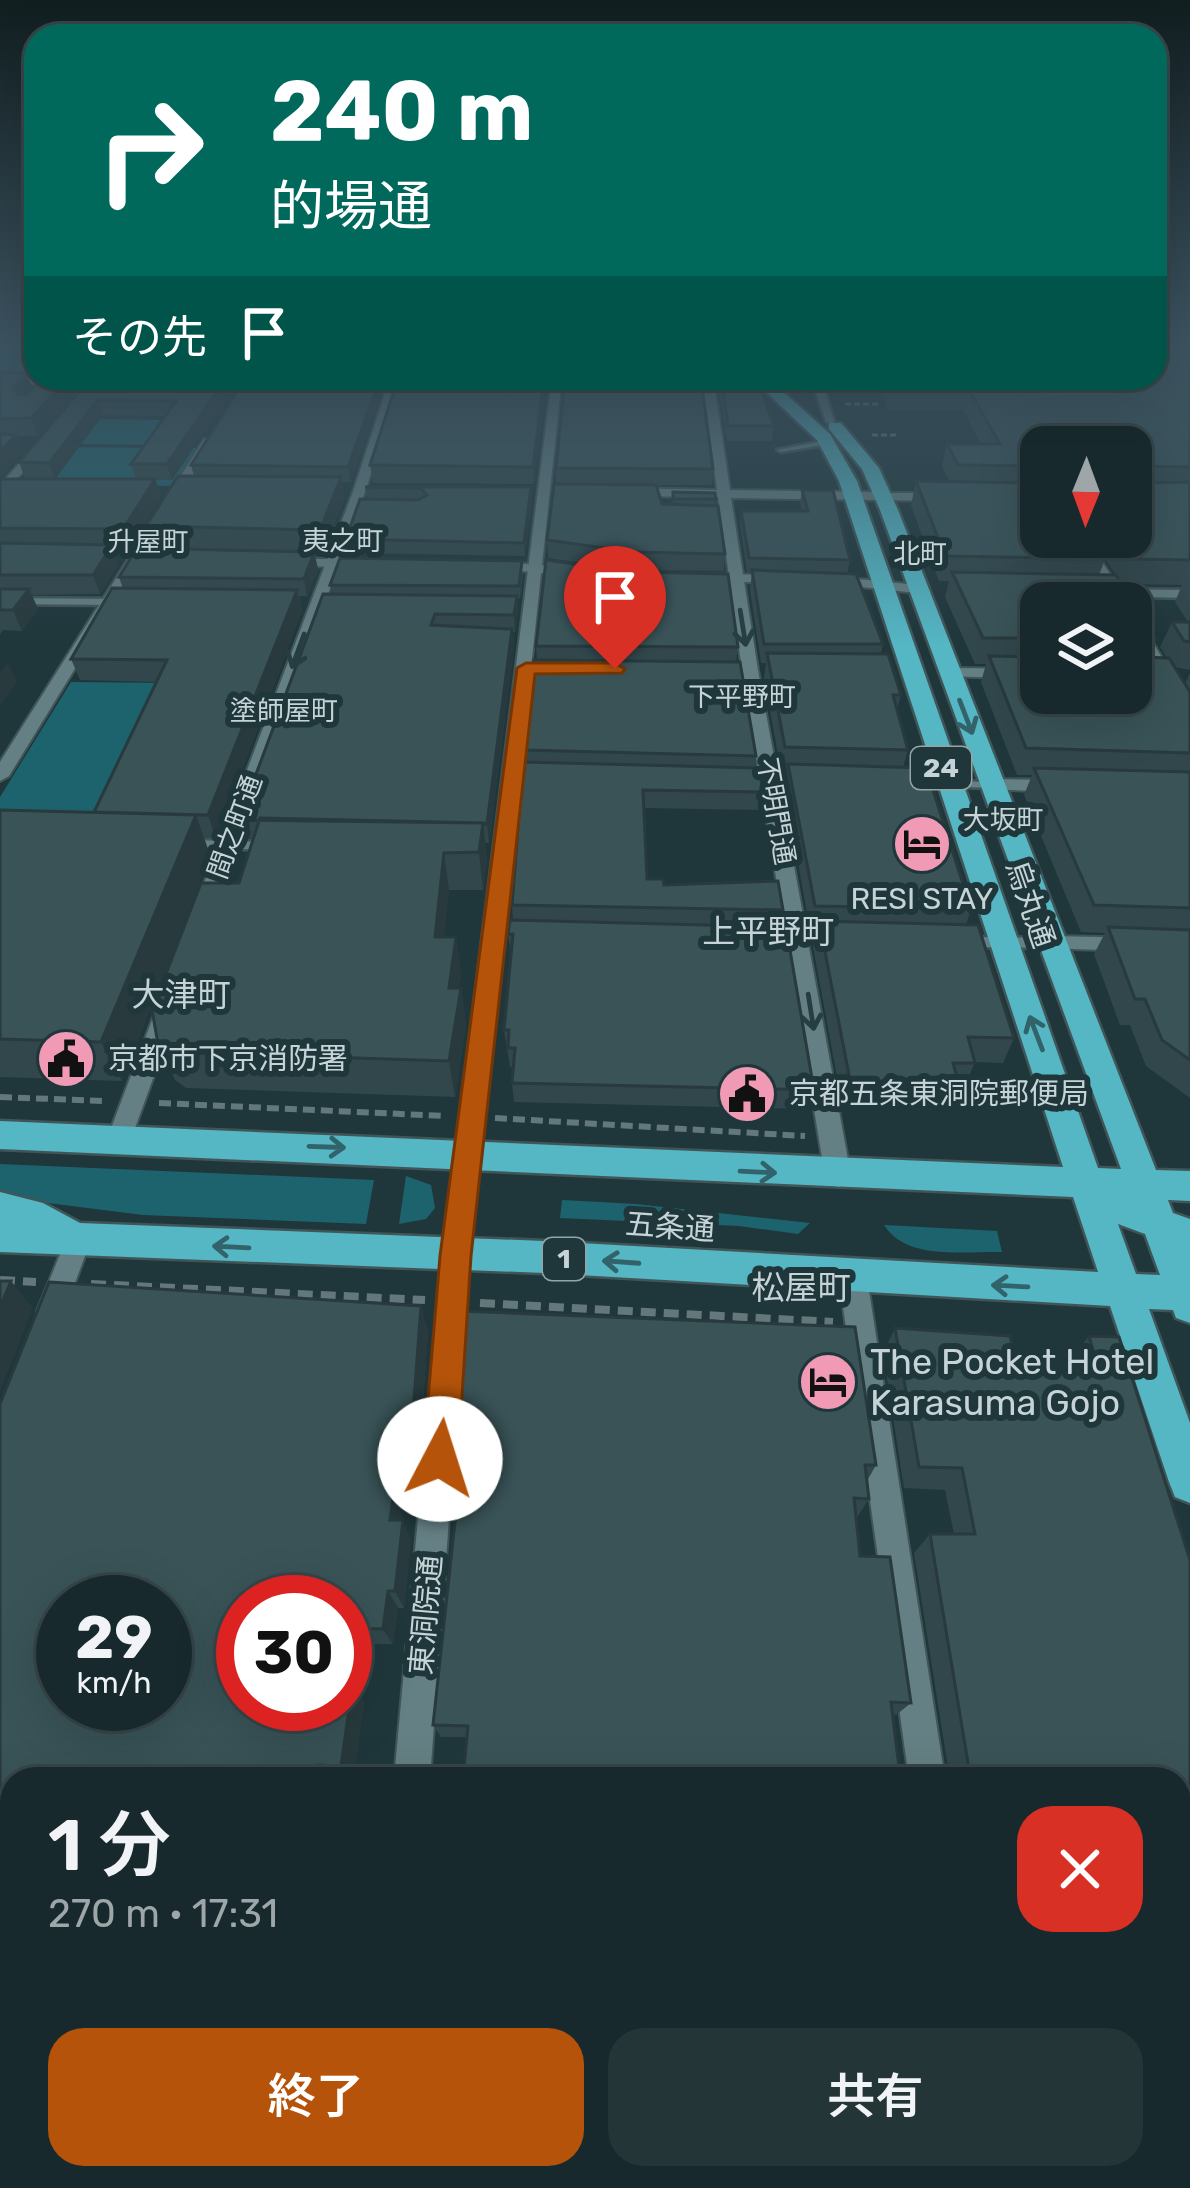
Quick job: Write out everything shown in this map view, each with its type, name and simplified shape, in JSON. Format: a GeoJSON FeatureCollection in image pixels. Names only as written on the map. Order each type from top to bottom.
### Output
{"type":"FeatureCollection","features":[{"type":"Feature","properties":{"kind":"highway","name":"烏丸通"},"geometry":{"type":"LineString","coordinates":[[832,441],[880,584],[900,671],[946,784],[1089,1183],[1190,1482]]}},
{"type":"Feature","properties":{"kind":"highway","name":"烏丸通"},"geometry":{"type":"LineString","coordinates":[[839,441],[859,451],[927,591],[949,673],[1144,1185],[1175,1231],[1188,1298]]}},
{"type":"Feature","properties":{"kind":"highway","name":"五条通"},"geometry":{"type":"LineString","coordinates":[[0,1135],[467,1154],[838,1176],[1190,1186]]}},
{"type":"Feature","properties":{"kind":"highway"},"geometry":{"type":"LineString","coordinates":[[1089,1183],[1106,1198],[1175,1231]]}},
{"type":"Feature","properties":{"kind":"highway"},"geometry":{"type":"LineString","coordinates":[[0,1207],[30,1214],[78,1240]]}},
{"type":"Feature","properties":{"kind":"highway","name":"五条通"},"geometry":{"type":"LineString","coordinates":[[0,1236],[544,1257],[1188,1298]]}},
{"type":"Feature","properties":{"kind":"street"},"geometry":{"type":"LineString","coordinates":[[3,490],[46,441]]}},
{"type":"Feature","properties":{"kind":"street"},"geometry":{"type":"LineString","coordinates":[[0,776],[208,441]]}},
{"type":"Feature","properties":{"kind":"street","name":"間之町通"},"geometry":{"type":"LineString","coordinates":[[197,928],[375,441]]}},
{"type":"Feature","properties":{"kind":"street","name":"東洞院通"},"geometry":{"type":"LineString","coordinates":[[413,1767],[455,1256],[472,1117],[508,932],[493,852],[522,773],[537,668],[518,640],[522,606],[538,566],[551,441]]}},
{"type":"Feature","properties":{"kind":"street","name":"不明門通"},"geometry":{"type":"LineString","coordinates":[[719,441],[750,670],[838,1176]]}},
{"type":"Feature","properties":{"kind":"street"},"geometry":{"type":"LineString","coordinates":[[22,444],[43,444]]}},
{"type":"Feature","properties":{"kind":"street"},"geometry":{"type":"LineString","coordinates":[[3,490],[28,487]]}},
{"type":"Feature","properties":{"kind":"street"},"geometry":{"type":"LineString","coordinates":[[158,488],[202,488]]}},
{"type":"Feature","properties":{"kind":"street"},"geometry":{"type":"LineString","coordinates":[[338,489],[357,498],[383,489]]}},
{"type":"Feature","properties":{"kind":"street"},"geometry":{"type":"LineString","coordinates":[[616,491],[950,497]]}},
{"type":"Feature","properties":{"kind":"street"},"geometry":{"type":"LineString","coordinates":[[112,557],[156,558]]}},
{"type":"Feature","properties":{"kind":"street"},"geometry":{"type":"LineString","coordinates":[[266,561],[377,563]]}},
{"type":"Feature","properties":{"kind":"street"},"geometry":{"type":"LineString","coordinates":[[469,565],[538,566],[597,574]]}},
{"type":"Feature","properties":{"kind":"street"},"geometry":{"type":"LineString","coordinates":[[689,577],[797,579]]}},
{"type":"Feature","properties":{"kind":"street"},"geometry":{"type":"LineString","coordinates":[[818,580],[927,591]]}},
{"type":"Feature","properties":{"kind":"street"},"geometry":{"type":"LineString","coordinates":[[1152,596],[1190,594]]}},
{"type":"Feature","properties":{"kind":"street"},"geometry":{"type":"LineString","coordinates":[[1152,667],[1190,717]]}},
{"type":"Feature","properties":{"kind":"street"},"geometry":{"type":"LineString","coordinates":[[949,673],[1020,674]]}},
{"type":"Feature","properties":{"kind":"street"},"geometry":{"type":"LineString","coordinates":[[1156,676],[1190,676]]}},
{"type":"Feature","properties":{"kind":"street"},"geometry":{"type":"LineString","coordinates":[[992,784],[1080,786]]}},
{"type":"Feature","properties":{"kind":"street"},"geometry":{"type":"LineString","coordinates":[[1052,944],[1190,946]]}},
{"type":"Feature","properties":{"kind":"street"},"geometry":{"type":"LineString","coordinates":[[119,1139],[174,992]]}},
{"type":"Feature","properties":{"kind":"street"},"geometry":{"type":"LineString","coordinates":[[40,1340],[78,1240]]}},
{"type":"Feature","properties":{"kind":"street"},"geometry":{"type":"LineString","coordinates":[[853,1278],[925,1767]]}},
{"type":"Feature","properties":{"kind":"lane"},"geometry":{"type":"LineString","coordinates":[[784,451],[817,441]]}},
{"type":"Feature","properties":{"kind":"lane"},"geometry":{"type":"LineString","coordinates":[[663,492],[664,515]]}},
{"type":"Feature","properties":{"kind":"lane"},"geometry":{"type":"LineString","coordinates":[[357,498],[375,506]]}},
{"type":"Feature","properties":{"kind":"lane"},"geometry":{"type":"LineString","coordinates":[[706,515],[727,516]]}},
{"type":"Feature","properties":{"kind":"lane"},"geometry":{"type":"LineString","coordinates":[[0,601],[131,602]]}},
{"type":"Feature","properties":{"kind":"lane"},"geometry":{"type":"LineString","coordinates":[[292,604],[337,604]]}},
{"type":"Feature","properties":{"kind":"lane"},"geometry":{"type":"LineString","coordinates":[[728,670],[773,670]]}},
{"type":"Feature","properties":{"kind":"lane"},"geometry":{"type":"LineString","coordinates":[[747,781],[794,782]]}},
{"type":"Feature","properties":{"kind":"lane"},"geometry":{"type":"LineString","coordinates":[[907,783],[992,784]]}},
{"type":"Feature","properties":{"kind":"lane"},"geometry":{"type":"LineString","coordinates":[[183,844],[274,846]]}},
{"type":"Feature","properties":{"kind":"lane"},"geometry":{"type":"LineString","coordinates":[[776,939],[822,940]]}},
{"type":"Feature","properties":{"kind":"lane"},"geometry":{"type":"LineString","coordinates":[[956,942],[1052,944]]}},
{"type":"Feature","properties":{"kind":"path"},"geometry":{"type":"LineString","coordinates":[[0,1097],[830,1136]]}},
{"type":"Feature","properties":{"kind":"shaded area"},"geometry":{"type":"Polygon","coordinates":[[[61,441],[160,441],[157,445],[59,444],[61,441]]]}},
{"type":"Feature","properties":{"kind":"shaded area"},"geometry":{"type":"Polygon","coordinates":[[[52,447],[198,448],[174,486],[19,484],[52,447]]]}},
{"type":"Feature","properties":{"kind":"shaded area"},"geometry":{"type":"Polygon","coordinates":[[[71,682],[172,683],[94,838],[0,837],[0,797],[71,682]]]}},
{"type":"Feature","properties":{"kind":"shaded area"},"geometry":{"type":"Polygon","coordinates":[[[0,1164],[374,1180],[366,1224],[143,1215],[0,1197],[0,1164]]]}},
{"type":"Feature","properties":{"kind":"shaded area"},"geometry":{"type":"Polygon","coordinates":[[[406,1176],[431,1185],[435,1208],[426,1219],[399,1224],[406,1176]]]}},
{"type":"Feature","properties":{"kind":"shaded area"},"geometry":{"type":"Polygon","coordinates":[[[562,1200],[810,1223],[798,1234],[739,1226],[560,1218],[562,1200]]]}},
{"type":"Feature","properties":{"kind":"shaded area"},"geometry":{"type":"Polygon","coordinates":[[[884,1225],[997,1231],[1002,1252],[921,1249],[894,1236],[884,1225]]]}},
{"type":"Feature","properties":{"kind":"building"},"geometry":{"type":"Polygon","coordinates":[[[37,441],[66,441],[49,463],[19,462],[37,441]]]}},
{"type":"Feature","properties":{"kind":"building"},"geometry":{"type":"Polygon","coordinates":[[[147,441],[183,441],[167,464],[131,464],[147,441]]]}},
{"type":"Feature","properties":{"kind":"building"},"geometry":{"type":"Polygon","coordinates":[[[206,441],[357,441],[348,467],[191,465],[206,441]]]}},
{"type":"Feature","properties":{"kind":"building"},"geometry":{"type":"Polygon","coordinates":[[[378,441],[536,441],[533,467],[370,465],[378,441]]]}},
{"type":"Feature","properties":{"kind":"building"},"geometry":{"type":"Polygon","coordinates":[[[559,441],[709,441],[713,469],[556,468],[559,441]]]}},
{"type":"Feature","properties":{"kind":"building"},"geometry":{"type":"Polygon","coordinates":[[[1020,441],[1020,466],[958,465],[947,444],[1020,441]]]}},
{"type":"Feature","properties":{"kind":"building"},"geometry":{"type":"Polygon","coordinates":[[[1152,441],[1190,441],[1190,467],[1152,466],[1152,441]]]}},
{"type":"Feature","properties":{"kind":"building"},"geometry":{"type":"Polygon","coordinates":[[[178,476],[341,477],[320,530],[146,526],[178,476]]]}},
{"type":"Feature","properties":{"kind":"building"},"geometry":{"type":"Polygon","coordinates":[[[0,479],[155,479],[123,529],[0,528],[0,479]]]}},
{"type":"Feature","properties":{"kind":"building"},"geometry":{"type":"Polygon","coordinates":[[[916,481],[1020,483],[1020,557],[945,556],[916,481]]]}},
{"type":"Feature","properties":{"kind":"building"},"geometry":{"type":"Polygon","coordinates":[[[1190,482],[1190,560],[1132,559],[1152,558],[1152,483],[1190,482]]]}},
{"type":"Feature","properties":{"kind":"building"},"geometry":{"type":"Polygon","coordinates":[[[554,484],[656,485],[662,504],[718,506],[725,554],[633,552],[547,540],[554,484]]]}},
{"type":"Feature","properties":{"kind":"building"},"geometry":{"type":"Polygon","coordinates":[[[365,487],[531,487],[524,543],[346,539],[360,499],[418,500],[427,495],[420,488],[365,487]]]}},
{"type":"Feature","properties":{"kind":"building"},"geometry":{"type":"Polygon","coordinates":[[[802,490],[833,490],[850,560],[749,558],[741,511],[808,511],[802,490]]]}},
{"type":"Feature","properties":{"kind":"building"},"geometry":{"type":"Polygon","coordinates":[[[673,492],[715,493],[716,499],[673,499],[673,492]]]}},
{"type":"Feature","properties":{"kind":"building"},"geometry":{"type":"Polygon","coordinates":[[[0,543],[112,545],[93,575],[0,575],[0,543]]]}},
{"type":"Feature","properties":{"kind":"building"},"geometry":{"type":"Polygon","coordinates":[[[137,548],[314,552],[304,579],[119,577],[137,548]]]}},
{"type":"Feature","properties":{"kind":"building"},"geometry":{"type":"Polygon","coordinates":[[[340,558],[522,561],[519,586],[330,585],[340,558]]]}},
{"type":"Feature","properties":{"kind":"building"},"geometry":{"type":"Polygon","coordinates":[[[546,560],[632,572],[728,574],[738,647],[536,646],[546,560]]]}},
{"type":"Feature","properties":{"kind":"building"},"geometry":{"type":"Polygon","coordinates":[[[752,570],[856,574],[883,644],[764,644],[752,570]]]}},
{"type":"Feature","properties":{"kind":"building"},"geometry":{"type":"Polygon","coordinates":[[[952,572],[1116,575],[1120,582],[1020,582],[1020,638],[983,638],[952,572]]]}},
{"type":"Feature","properties":{"kind":"building"},"geometry":{"type":"Polygon","coordinates":[[[112,588],[297,590],[208,815],[94,812],[167,660],[71,659],[112,588]]]}},
{"type":"Feature","properties":{"kind":"building"},"geometry":{"type":"Polygon","coordinates":[[[0,589],[29,589],[13,610],[0,610],[0,589]]]}},
{"type":"Feature","properties":{"kind":"building"},"geometry":{"type":"Polygon","coordinates":[[[323,594],[517,596],[514,615],[435,614],[431,625],[512,629],[487,824],[239,820],[323,594]]]}},
{"type":"Feature","properties":{"kind":"building"},"geometry":{"type":"Polygon","coordinates":[[[1172,622],[1190,622],[1190,642],[1184,641],[1172,622]]]}},
{"type":"Feature","properties":{"kind":"building"},"geometry":{"type":"Polygon","coordinates":[[[767,653],[888,654],[901,695],[893,695],[908,750],[785,747],[767,653]]]}},
{"type":"Feature","properties":{"kind":"building"},"geometry":{"type":"Polygon","coordinates":[[[989,656],[1020,657],[1020,714],[1152,714],[1152,657],[1169,658],[1190,692],[1190,753],[1026,748],[989,656]]]}},
{"type":"Feature","properties":{"kind":"building"},"geometry":{"type":"Polygon","coordinates":[[[534,660],[740,662],[756,756],[525,750],[534,660]]]}},
{"type":"Feature","properties":{"kind":"building"},"geometry":{"type":"Polygon","coordinates":[[[523,762],[759,768],[763,792],[643,790],[647,879],[663,879],[664,885],[778,881],[783,910],[512,905],[523,762]]]}},
{"type":"Feature","properties":{"kind":"building"},"geometry":{"type":"Polygon","coordinates":[[[788,764],[926,768],[971,909],[815,906],[788,764]]]}},
{"type":"Feature","properties":{"kind":"building"},"geometry":{"type":"Polygon","coordinates":[[[1034,768],[1190,772],[1190,908],[1094,905],[1034,768]]]}},
{"type":"Feature","properties":{"kind":"building"},"geometry":{"type":"Polygon","coordinates":[[[0,810],[196,815],[101,1042],[0,1039],[0,810]]]}},
{"type":"Feature","properties":{"kind":"building"},"geometry":{"type":"Polygon","coordinates":[[[260,818],[483,823],[479,852],[444,853],[435,937],[456,937],[449,988],[461,988],[449,1061],[169,1052],[158,1044],[152,1010],[201,883],[239,883],[260,818]]]}},
{"type":"Feature","properties":{"kind":"building"},"geometry":{"type":"Polygon","coordinates":[[[510,920],[786,927],[814,1090],[512,1083],[515,1048],[508,1048],[509,1030],[504,1030],[513,934],[508,934],[510,920]]]}},
{"type":"Feature","properties":{"kind":"building"},"geometry":{"type":"Polygon","coordinates":[[[819,921],[978,925],[1014,1038],[968,1037],[975,1063],[953,1063],[957,1077],[938,1077],[941,1086],[851,1085],[819,921]]]}},
{"type":"Feature","properties":{"kind":"building"},"geometry":{"type":"Polygon","coordinates":[[[1108,927],[1190,930],[1190,1060],[1162,1040],[1145,999],[1135,999],[1108,927]]]}},
{"type":"Feature","properties":{"kind":"building"},"geometry":{"type":"Polygon","coordinates":[[[0,1281],[11,1281],[0,1307],[0,1281]]]}},
{"type":"Feature","properties":{"kind":"building"},"geometry":{"type":"Polygon","coordinates":[[[49,1282],[421,1306],[411,1439],[401,1439],[390,1520],[403,1520],[395,1591],[388,1591],[383,1629],[372,1629],[372,1575],[216,1575],[216,1731],[346,1731],[341,1766],[0,1767],[0,1404],[49,1282]]]}},
{"type":"Feature","properties":{"kind":"building"},"geometry":{"type":"Polygon","coordinates":[[[461,1311],[855,1327],[876,1465],[865,1465],[869,1499],[854,1498],[860,1556],[890,1557],[911,1703],[891,1702],[899,1767],[464,1767],[468,1726],[433,1725],[464,1439],[451,1439],[461,1311]]]}},
{"type":"Feature","properties":{"kind":"building"},"geometry":{"type":"Polygon","coordinates":[[[895,1328],[1010,1336],[1018,1372],[1100,1375],[1089,1336],[1119,1337],[1190,1560],[1190,1767],[969,1767],[930,1534],[975,1534],[962,1468],[919,1467],[895,1328]]]}},
{"type":"Feature","properties":{"kind":"place","name":"RESI STAY"},"geometry":{"type":"Point","coordinates":[922,844]}},
{"type":"Feature","properties":{"kind":"place","name":"京都市下京消防署"},"geometry":{"type":"Point","coordinates":[66,1059]}},
{"type":"Feature","properties":{"kind":"place","name":"京都五条東洞院郵便局"},"geometry":{"type":"Point","coordinates":[747,1094]}},
{"type":"Feature","properties":{"kind":"place","name":"The Pocket Hotel Karasuma Gojo"},"geometry":{"type":"Point","coordinates":[828,1382]}},
{"type":"Feature","properties":{"kind":"district","name":"夷之町"},"geometry":{"type":"Point","coordinates":[343,541]}},
{"type":"Feature","properties":{"kind":"district","name":"升屋町"},"geometry":{"type":"Point","coordinates":[148,542]}},
{"type":"Feature","properties":{"kind":"district","name":"北町"},"geometry":{"type":"Point","coordinates":[920,554]}},
{"type":"Feature","properties":{"kind":"district","name":"下平野町"},"geometry":{"type":"Point","coordinates":[742,697]}},
{"type":"Feature","properties":{"kind":"district","name":"塗師屋町"},"geometry":{"type":"Point","coordinates":[284,711]}},
{"type":"Feature","properties":{"kind":"district","name":"大坂町"},"geometry":{"type":"Point","coordinates":[1003,820]}},
{"type":"Feature","properties":{"kind":"district","name":"上平野町"},"geometry":{"type":"Point","coordinates":[768,931]}},
{"type":"Feature","properties":{"kind":"district","name":"大津町"},"geometry":{"type":"Point","coordinates":[181,994]}},
{"type":"Feature","properties":{"kind":"district","name":"松屋町"},"geometry":{"type":"Point","coordinates":[801,1287]}},
{"type":"Feature","properties":{"kind":"route"},"geometry":{"type":"LineString","coordinates":[[440,1459],[455,1256],[526,668],[615,669]]}}]}
